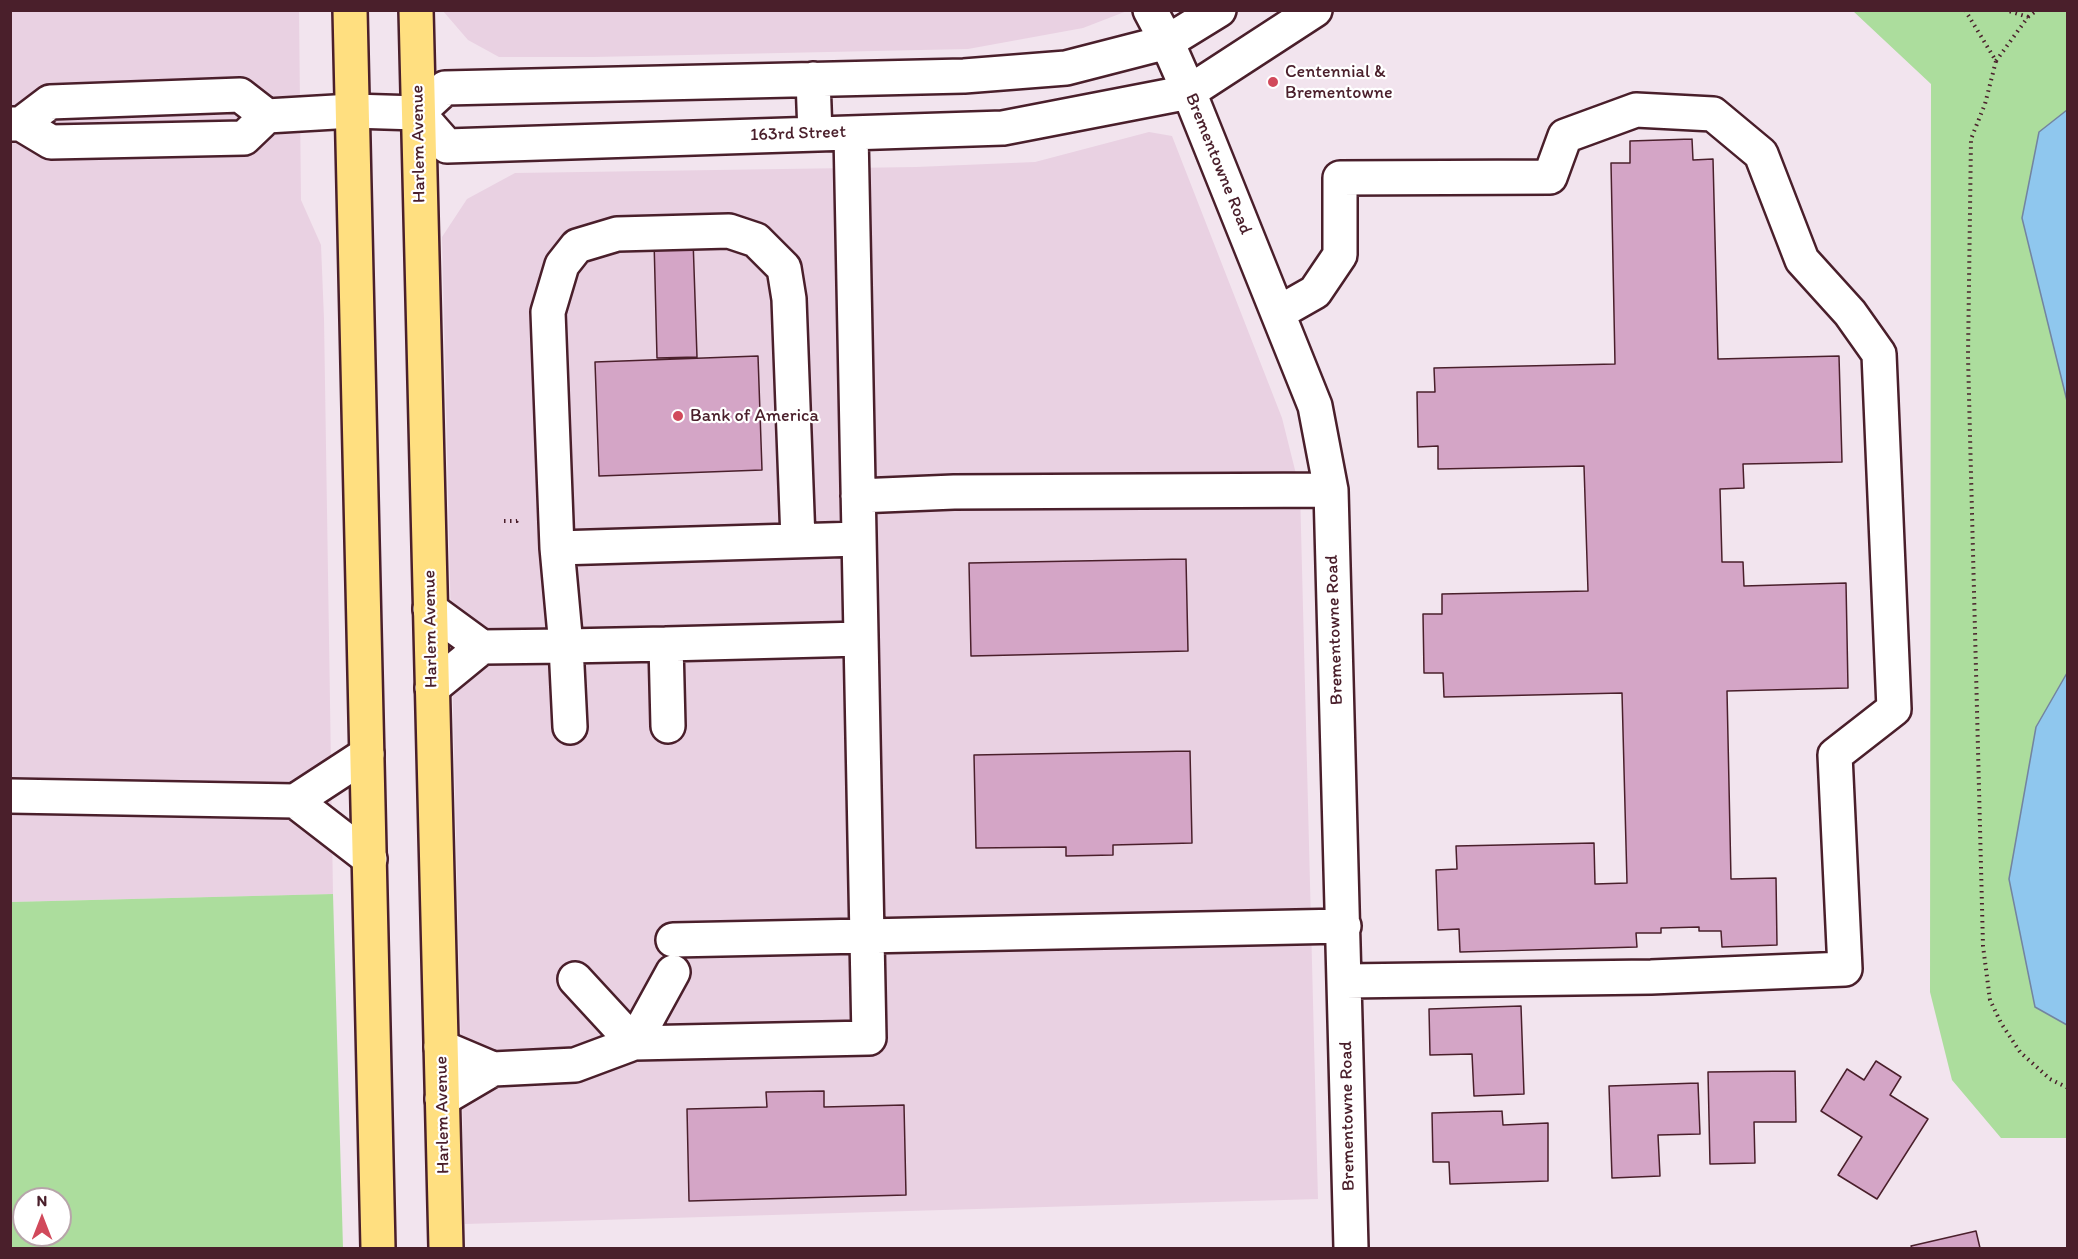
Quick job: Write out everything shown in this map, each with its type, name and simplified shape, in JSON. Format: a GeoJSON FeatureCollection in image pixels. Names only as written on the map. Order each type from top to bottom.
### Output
{"type":"FeatureCollection","features":[{"type":"Feature","properties":{"kind":"main road"},"geometry":{"type":"LineString","coordinates":[[350,10],[378,1248]]}},
{"type":"Feature","properties":{"kind":"main road","name":"Harlem Avenue"},"geometry":{"type":"LineString","coordinates":[[416,10],[446,1248]]}},
{"type":"Feature","properties":{"kind":"street","name":"Brementowne Road"},"geometry":{"type":"LineString","coordinates":[[1150,10],[1189,92],[1315,406],[1331,490],[1346,981],[1351,1248]]}},
{"type":"Feature","properties":{"kind":"street"},"geometry":{"type":"LineString","coordinates":[[16,124],[50,102],[240,95],[267,116],[352,111],[418,113],[446,88],[964,76],[1066,68],[1167,42],[1219,10]]}},
{"type":"Feature","properties":{"kind":"street"},"geometry":{"type":"LineString","coordinates":[[1189,92],[1315,10]]}},
{"type":"Feature","properties":{"kind":"street"},"geometry":{"type":"LineString","coordinates":[[813,79],[815,134]]}},
{"type":"Feature","properties":{"kind":"street","name":"163rd Street"},"geometry":{"type":"LineString","coordinates":[[418,113],[447,146],[1003,129],[1189,92]]}},
{"type":"Feature","properties":{"kind":"street"},"geometry":{"type":"LineString","coordinates":[[1278,313],[1316,292],[1340,255],[1340,178],[1550,177],[1565,136],[1636,110],[1713,114],[1761,154],[1802,260],[1850,313],[1879,354],[1894,709],[1835,755],[1845,969],[1651,977],[1346,981]]}},
{"type":"Feature","properties":{"kind":"street"},"geometry":{"type":"LineString","coordinates":[[441,1047],[493,1069],[575,1065],[634,1043],[869,1038],[851,133]]}},
{"type":"Feature","properties":{"kind":"street"},"geometry":{"type":"LineString","coordinates":[[570,727],[566,646],[557,548],[549,312],[562,265],[577,246],[617,234],[729,231],[756,240],[784,268],[789,299],[798,540]]}},
{"type":"Feature","properties":{"kind":"street"},"geometry":{"type":"LineString","coordinates":[[858,496],[977,492],[1331,490]]}},
{"type":"Feature","properties":{"kind":"street"},"geometry":{"type":"LineString","coordinates":[[557,548],[859,538]]}},
{"type":"Feature","properties":{"kind":"street"},"geometry":{"type":"LineString","coordinates":[[430,609],[482,647],[861,639]]}},
{"type":"Feature","properties":{"kind":"street"},"geometry":{"type":"LineString","coordinates":[[666,644],[668,726]]}},
{"type":"Feature","properties":{"kind":"street"},"geometry":{"type":"LineString","coordinates":[[432,688],[482,647]]}},
{"type":"Feature","properties":{"kind":"street"},"geometry":{"type":"LineString","coordinates":[[10,796],[295,801],[368,754]]}},
{"type":"Feature","properties":{"kind":"street"},"geometry":{"type":"LineString","coordinates":[[295,801],[370,859]]}},
{"type":"Feature","properties":{"kind":"street"},"geometry":{"type":"LineString","coordinates":[[674,940],[1344,926]]}},
{"type":"Feature","properties":{"kind":"street"},"geometry":{"type":"LineString","coordinates":[[634,1043],[674,972]]}},
{"type":"Feature","properties":{"kind":"street"},"geometry":{"type":"LineString","coordinates":[[575,979],[634,1043]]}},
{"type":"Feature","properties":{"kind":"street"},"geometry":{"type":"LineString","coordinates":[[442,1099],[493,1069]]}},
{"type":"Feature","properties":{"kind":"path"},"geometry":{"type":"LineString","coordinates":[[1965,10],[1996,61]]}},
{"type":"Feature","properties":{"kind":"path"},"geometry":{"type":"LineString","coordinates":[[2006,10],[2028,17]]}},
{"type":"Feature","properties":{"kind":"path"},"geometry":{"type":"LineString","coordinates":[[2037,10],[2028,17],[1996,61],[1985,104],[1971,140],[1968,356],[1983,946],[1990,1000],[2001,1023],[2020,1052],[2050,1079],[2067,1089]]}},
{"type":"Feature","properties":{"kind":"shaded area"},"geometry":{"type":"Polygon","coordinates":[[[10,11],[299,11],[301,200],[321,245],[324,319],[333,894],[11,902],[10,11]]]}},
{"type":"Feature","properties":{"kind":"shaded area"},"geometry":{"type":"Polygon","coordinates":[[[443,11],[1127,11],[1083,28],[968,49],[499,57],[468,40],[443,11]]]}},
{"type":"Feature","properties":{"kind":"shaded area"},"geometry":{"type":"Polygon","coordinates":[[[1149,132],[1172,136],[1282,418],[1300,490],[1318,1199],[465,1224],[442,237],[467,199],[515,173],[916,167],[1035,162],[1149,132]]]}},
{"type":"Feature","properties":{"kind":"green space"},"geometry":{"type":"Polygon","coordinates":[[[1853,11],[2067,11],[2067,1138],[2001,1138],[1952,1080],[1930,992],[1931,84],[1853,11]]]}},
{"type":"Feature","properties":{"kind":"green space"},"geometry":{"type":"Polygon","coordinates":[[[333,894],[343,1248],[11,1248],[11,902],[333,894]]]}},
{"type":"Feature","properties":{"kind":"water"},"geometry":{"type":"Polygon","coordinates":[[[2067,110],[2067,401],[2022,218],[2039,132],[2067,110]]]}},
{"type":"Feature","properties":{"kind":"water"},"geometry":{"type":"Polygon","coordinates":[[[2067,673],[2067,1025],[2035,1007],[2009,879],[2036,727],[2067,673]]]}},
{"type":"Feature","properties":{"kind":"building"},"geometry":{"type":"Polygon","coordinates":[[[1692,139],[1693,160],[1713,159],[1718,359],[1839,356],[1842,462],[1743,464],[1744,488],[1720,489],[1722,562],[1743,562],[1744,586],[1846,583],[1848,688],[1727,691],[1731,879],[1776,878],[1777,945],[1722,947],[1721,931],[1699,931],[1699,927],[1661,928],[1661,933],[1636,933],[1637,947],[1460,952],[1459,929],[1438,930],[1436,870],[1457,869],[1456,846],[1594,843],[1595,884],[1627,883],[1622,693],[1444,697],[1443,673],[1424,673],[1423,614],[1442,614],[1442,594],[1588,591],[1584,466],[1438,469],[1438,446],[1418,447],[1417,392],[1435,392],[1434,368],[1615,364],[1611,163],[1630,163],[1630,141],[1692,139]]]}},
{"type":"Feature","properties":{"kind":"building"},"geometry":{"type":"Polygon","coordinates":[[[693,239],[697,357],[657,358],[654,240],[693,239]]]}},
{"type":"Feature","properties":{"kind":"building","name":"Bank of America"},"geometry":{"type":"Polygon","coordinates":[[[758,356],[762,470],[599,476],[595,362],[758,356]]]}},
{"type":"Feature","properties":{"kind":"building"},"geometry":{"type":"Polygon","coordinates":[[[1186,559],[1188,651],[971,656],[969,563],[1186,559]]]}},
{"type":"Feature","properties":{"kind":"building"},"geometry":{"type":"Polygon","coordinates":[[[1190,751],[1192,843],[1113,845],[1113,855],[1066,856],[1066,847],[976,848],[974,755],[1190,751]]]}},
{"type":"Feature","properties":{"kind":"building"},"geometry":{"type":"Polygon","coordinates":[[[1521,1006],[1524,1094],[1474,1096],[1472,1054],[1430,1055],[1429,1009],[1521,1006]]]}},
{"type":"Feature","properties":{"kind":"building"},"geometry":{"type":"Polygon","coordinates":[[[1876,1061],[1901,1077],[1890,1095],[1928,1119],[1877,1199],[1838,1175],[1862,1137],[1821,1111],[1847,1069],[1864,1080],[1876,1061]]]}},
{"type":"Feature","properties":{"kind":"building"},"geometry":{"type":"Polygon","coordinates":[[[1795,1071],[1796,1122],[1754,1122],[1755,1163],[1710,1164],[1708,1072],[1795,1071]]]}},
{"type":"Feature","properties":{"kind":"building"},"geometry":{"type":"Polygon","coordinates":[[[1698,1083],[1700,1134],[1658,1135],[1660,1176],[1612,1178],[1609,1086],[1698,1083]]]}},
{"type":"Feature","properties":{"kind":"building"},"geometry":{"type":"Polygon","coordinates":[[[824,1091],[824,1107],[904,1105],[906,1195],[689,1201],[687,1109],[767,1107],[766,1092],[824,1091]]]}},
{"type":"Feature","properties":{"kind":"building"},"geometry":{"type":"Polygon","coordinates":[[[1502,1111],[1503,1125],[1548,1123],[1548,1181],[1450,1184],[1449,1162],[1433,1162],[1432,1113],[1502,1111]]]}},
{"type":"Feature","properties":{"kind":"building"},"geometry":{"type":"Polygon","coordinates":[[[1976,1231],[1980,1248],[1912,1248],[1911,1246],[1976,1231]]]}},
{"type":"Feature","properties":{"kind":"place","name":"Centennial & Brementowne"},"geometry":{"type":"Point","coordinates":[1273,82]}},
{"type":"Feature","properties":{"kind":"place","name":"Bank of America"},"geometry":{"type":"Point","coordinates":[678,416]}}]}
